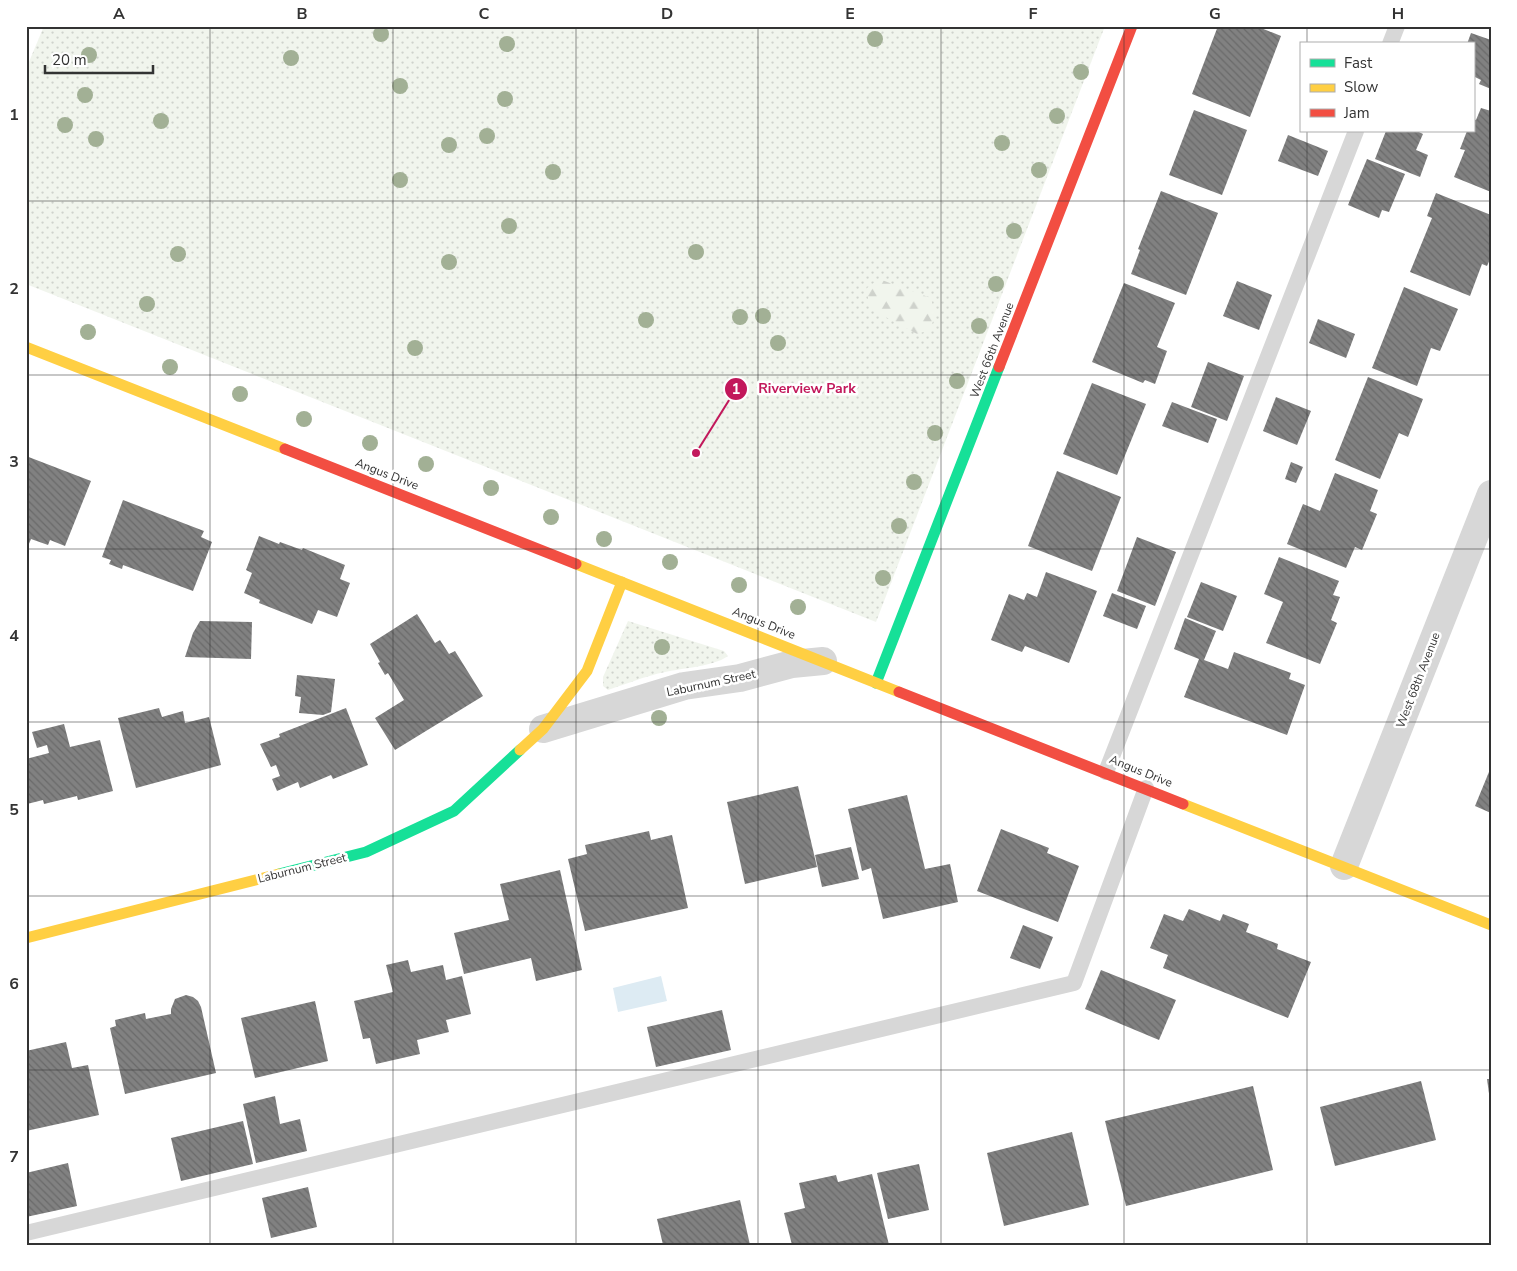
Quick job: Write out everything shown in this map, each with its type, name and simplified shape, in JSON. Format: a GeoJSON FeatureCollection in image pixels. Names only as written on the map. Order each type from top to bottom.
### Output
{"type":"FeatureCollection","features":[{"type":"Feature","properties":{"kind":"street","name":"West 66th Avenue"},"geometry":{"type":"LineString","coordinates":[[876,683],[1132,26]]}},
{"type":"Feature","properties":{"kind":"street","name":"Angus Drive"},"geometry":{"type":"LineString","coordinates":[[26,347],[1491,925]]}},
{"type":"Feature","properties":{"kind":"street","name":"West 68th Avenue"},"geometry":{"type":"LineString","coordinates":[[1344,866],[1491,494]]}},
{"type":"Feature","properties":{"kind":"street","name":"Laburnum Street"},"geometry":{"type":"LineString","coordinates":[[26,938],[366,852],[454,811],[543,728],[587,671],[622,582]]}},
{"type":"Feature","properties":{"kind":"street","name":"Laburnum Street"},"geometry":{"type":"LineString","coordinates":[[543,728],[684,686],[740,678],[792,664],[823,661]]}},
{"type":"Feature","properties":{"kind":"lane"},"geometry":{"type":"LineString","coordinates":[[1391,42],[1397,26]]}},
{"type":"Feature","properties":{"kind":"lane"},"geometry":{"type":"LineString","coordinates":[[1106,772],[1356,132]]}},
{"type":"Feature","properties":{"kind":"lane"},"geometry":{"type":"LineString","coordinates":[[26,1233],[1074,984],[1146,788]]}},
{"type":"Feature","properties":{"kind":"green space"},"geometry":{"type":"Polygon","coordinates":[[[44,26],[1105,26],[876,622],[26,284],[26,69],[44,26]]]}},
{"type":"Feature","properties":{"kind":"green space"},"geometry":{"type":"Polygon","coordinates":[[[879,279],[931,298],[935,315],[930,330],[917,334],[869,308],[867,288],[879,279]]]}},
{"type":"Feature","properties":{"kind":"green space"},"geometry":{"type":"Polygon","coordinates":[[[628,621],[724,651],[728,656],[712,663],[642,678],[608,690],[603,686],[603,677],[628,621]]]}},
{"type":"Feature","properties":{"kind":"shaded area"},"geometry":{"type":"Polygon","coordinates":[[[661,976],[667,1001],[618,1012],[613,988],[661,976]]]}},
{"type":"Feature","properties":{"kind":"building"},"geometry":{"type":"Polygon","coordinates":[[[1218,26],[1256,26],[1281,36],[1250,117],[1192,94],[1218,26]]]}},
{"type":"Feature","properties":{"kind":"building"},"geometry":{"type":"Polygon","coordinates":[[[1471,33],[1491,40],[1491,89],[1479,84],[1481,80],[1474,76],[1474,42],[1468,42],[1471,33]]]}},
{"type":"Feature","properties":{"kind":"building"},"geometry":{"type":"Polygon","coordinates":[[[1481,108],[1491,111],[1491,192],[1454,177],[1465,150],[1460,149],[1467,132],[1474,132],[1474,119],[1476,120],[1481,108]]]}},
{"type":"Feature","properties":{"kind":"building"},"geometry":{"type":"Polygon","coordinates":[[[1194,110],[1247,130],[1222,195],[1169,175],[1194,110]]]}},
{"type":"Feature","properties":{"kind":"building"},"geometry":{"type":"Polygon","coordinates":[[[1386,132],[1419,132],[1423,134],[1416,150],[1428,155],[1420,177],[1375,159],[1386,132]]]}},
{"type":"Feature","properties":{"kind":"building"},"geometry":{"type":"Polygon","coordinates":[[[1288,135],[1328,151],[1318,176],[1278,161],[1288,135]]]}},
{"type":"Feature","properties":{"kind":"building"},"geometry":{"type":"Polygon","coordinates":[[[1367,159],[1405,174],[1389,212],[1382,210],[1379,218],[1348,205],[1367,159]]]}},
{"type":"Feature","properties":{"kind":"building"},"geometry":{"type":"Polygon","coordinates":[[[1161,191],[1218,213],[1186,295],[1131,274],[1140,250],[1138,249],[1161,191]]]}},
{"type":"Feature","properties":{"kind":"building"},"geometry":{"type":"Polygon","coordinates":[[[1436,193],[1491,215],[1491,242],[1489,245],[1491,246],[1491,257],[1487,266],[1482,264],[1470,296],[1410,272],[1432,218],[1427,216],[1436,193]]]}},
{"type":"Feature","properties":{"kind":"building"},"geometry":{"type":"Polygon","coordinates":[[[1237,281],[1272,295],[1259,330],[1223,316],[1237,281]]]}},
{"type":"Feature","properties":{"kind":"building"},"geometry":{"type":"Polygon","coordinates":[[[1124,283],[1175,303],[1157,347],[1167,351],[1155,384],[1145,380],[1143,383],[1092,362],[1124,283]]]}},
{"type":"Feature","properties":{"kind":"building"},"geometry":{"type":"Polygon","coordinates":[[[1404,287],[1458,309],[1440,351],[1431,348],[1417,386],[1372,368],[1404,287]]]}},
{"type":"Feature","properties":{"kind":"building"},"geometry":{"type":"Polygon","coordinates":[[[1318,319],[1355,334],[1346,358],[1309,343],[1318,319]]]}},
{"type":"Feature","properties":{"kind":"building"},"geometry":{"type":"Polygon","coordinates":[[[1208,362],[1244,376],[1227,421],[1191,407],[1208,362]]]}},
{"type":"Feature","properties":{"kind":"building"},"geometry":{"type":"Polygon","coordinates":[[[1368,377],[1423,399],[1408,437],[1399,433],[1380,479],[1335,460],[1368,377]]]}},
{"type":"Feature","properties":{"kind":"building"},"geometry":{"type":"Polygon","coordinates":[[[1092,383],[1146,404],[1117,475],[1063,454],[1092,383]]]}},
{"type":"Feature","properties":{"kind":"building"},"geometry":{"type":"Polygon","coordinates":[[[1276,397],[1311,411],[1297,445],[1263,431],[1276,397]]]}},
{"type":"Feature","properties":{"kind":"building"},"geometry":{"type":"Polygon","coordinates":[[[1172,402],[1217,419],[1208,443],[1162,426],[1172,402]]]}},
{"type":"Feature","properties":{"kind":"building"},"geometry":{"type":"Polygon","coordinates":[[[26,456],[91,481],[65,546],[50,540],[48,545],[31,539],[26,551],[26,456]]]}},
{"type":"Feature","properties":{"kind":"building"},"geometry":{"type":"Polygon","coordinates":[[[1291,462],[1303,467],[1296,483],[1285,479],[1291,462]]]}},
{"type":"Feature","properties":{"kind":"building"},"geometry":{"type":"Polygon","coordinates":[[[1057,471],[1121,497],[1092,571],[1028,546],[1057,471]]]}},
{"type":"Feature","properties":{"kind":"building"},"geometry":{"type":"Polygon","coordinates":[[[1335,473],[1378,490],[1370,511],[1377,514],[1362,550],[1355,547],[1346,568],[1287,544],[1303,504],[1320,511],[1335,473]]]}},
{"type":"Feature","properties":{"kind":"building"},"geometry":{"type":"Polygon","coordinates":[[[123,500],[204,531],[201,537],[212,542],[193,591],[123,565],[122,569],[109,564],[111,560],[102,557],[123,500]]]}},
{"type":"Feature","properties":{"kind":"building"},"geometry":{"type":"Polygon","coordinates":[[[259,536],[279,544],[280,542],[302,550],[303,548],[345,565],[340,579],[350,583],[337,617],[318,610],[312,624],[259,603],[260,600],[244,593],[252,573],[246,570],[259,536]]]}},
{"type":"Feature","properties":{"kind":"building"},"geometry":{"type":"Polygon","coordinates":[[[1137,537],[1176,552],[1155,606],[1117,591],[1137,537]]]}},
{"type":"Feature","properties":{"kind":"building"},"geometry":{"type":"Polygon","coordinates":[[[1279,557],[1339,581],[1333,595],[1340,597],[1331,620],[1337,623],[1320,664],[1266,643],[1283,602],[1264,594],[1279,557]]]}},
{"type":"Feature","properties":{"kind":"building"},"geometry":{"type":"Polygon","coordinates":[[[1046,572],[1097,591],[1069,663],[1025,646],[1022,652],[991,640],[1009,594],[1024,600],[1027,593],[1037,597],[1046,572]]]}},
{"type":"Feature","properties":{"kind":"building"},"geometry":{"type":"Polygon","coordinates":[[[1201,582],[1237,596],[1223,631],[1187,617],[1201,582]]]}},
{"type":"Feature","properties":{"kind":"building"},"geometry":{"type":"Polygon","coordinates":[[[1112,593],[1146,606],[1137,629],[1103,616],[1112,593]]]}},
{"type":"Feature","properties":{"kind":"building"},"geometry":{"type":"Polygon","coordinates":[[[417,614],[435,643],[440,640],[449,654],[455,651],[483,696],[395,750],[375,718],[404,700],[388,673],[385,675],[370,644],[417,614]]]}},
{"type":"Feature","properties":{"kind":"building"},"geometry":{"type":"Polygon","coordinates":[[[1185,618],[1216,631],[1204,660],[1228,669],[1234,652],[1291,673],[1289,679],[1305,685],[1287,735],[1184,697],[1199,659],[1174,649],[1185,618]]]}},
{"type":"Feature","properties":{"kind":"building"},"geometry":{"type":"Polygon","coordinates":[[[200,621],[252,622],[251,659],[185,657],[193,633],[200,621]]]}},
{"type":"Feature","properties":{"kind":"building"},"geometry":{"type":"Polygon","coordinates":[[[297,675],[335,679],[331,712],[323,715],[299,713],[301,697],[295,696],[297,675]]]}},
{"type":"Feature","properties":{"kind":"building"},"geometry":{"type":"Polygon","coordinates":[[[159,708],[162,717],[183,711],[185,723],[209,717],[221,765],[136,788],[118,718],[159,708]]]}},
{"type":"Feature","properties":{"kind":"building"},"geometry":{"type":"Polygon","coordinates":[[[346,708],[368,765],[333,779],[331,775],[300,788],[298,782],[277,791],[272,779],[280,776],[276,765],[271,767],[260,744],[280,737],[279,734],[346,708]]]}},
{"type":"Feature","properties":{"kind":"building"},"geometry":{"type":"Polygon","coordinates":[[[64,724],[70,747],[100,740],[113,791],[78,800],[77,796],[44,804],[43,800],[27,804],[26,759],[49,753],[47,745],[37,748],[32,732],[64,724]]]}},
{"type":"Feature","properties":{"kind":"building"},"geometry":{"type":"Polygon","coordinates":[[[1491,767],[1491,813],[1475,806],[1491,767]]]}},
{"type":"Feature","properties":{"kind":"building"},"geometry":{"type":"Polygon","coordinates":[[[798,786],[817,867],[745,884],[727,802],[798,786]]]}},
{"type":"Feature","properties":{"kind":"building"},"geometry":{"type":"Polygon","coordinates":[[[907,795],[925,869],[950,864],[958,902],[883,919],[871,868],[862,871],[848,809],[907,795]]]}},
{"type":"Feature","properties":{"kind":"building"},"geometry":{"type":"Polygon","coordinates":[[[1001,829],[1049,848],[1047,853],[1079,866],[1058,922],[977,891],[1001,829]]]}},
{"type":"Feature","properties":{"kind":"building"},"geometry":{"type":"Polygon","coordinates":[[[649,831],[651,840],[672,835],[688,908],[585,931],[568,859],[587,854],[585,845],[649,831]]]}},
{"type":"Feature","properties":{"kind":"building"},"geometry":{"type":"Polygon","coordinates":[[[851,847],[859,879],[822,887],[815,855],[851,847]]]}},
{"type":"Feature","properties":{"kind":"building"},"geometry":{"type":"Polygon","coordinates":[[[560,870],[582,970],[536,981],[531,958],[464,974],[454,933],[509,920],[500,884],[560,870]]]}},
{"type":"Feature","properties":{"kind":"building"},"geometry":{"type":"Polygon","coordinates":[[[1189,909],[1220,921],[1223,914],[1249,924],[1246,932],[1278,944],[1277,949],[1311,962],[1288,1018],[1163,968],[1168,955],[1150,948],[1164,914],[1183,921],[1189,909]]]}},
{"type":"Feature","properties":{"kind":"building"},"geometry":{"type":"Polygon","coordinates":[[[1023,925],[1053,937],[1040,969],[1010,958],[1023,925]]]}},
{"type":"Feature","properties":{"kind":"building"},"geometry":{"type":"Polygon","coordinates":[[[408,960],[411,972],[443,965],[446,980],[462,976],[471,1014],[446,1020],[449,1032],[417,1040],[420,1054],[376,1064],[370,1038],[363,1039],[354,1001],[393,992],[386,965],[408,960]]]}},
{"type":"Feature","properties":{"kind":"building"},"geometry":{"type":"Polygon","coordinates":[[[1101,970],[1176,1000],[1159,1040],[1085,1009],[1101,970]]]}},
{"type":"Feature","properties":{"kind":"building"},"geometry":{"type":"Polygon","coordinates":[[[186,995],[198,1001],[201,1007],[216,1073],[125,1094],[110,1028],[116,1026],[115,1020],[145,1013],[146,1019],[171,1014],[175,999],[186,995]]]}},
{"type":"Feature","properties":{"kind":"building"},"geometry":{"type":"Polygon","coordinates":[[[315,1001],[328,1061],[255,1078],[241,1018],[315,1001]]]}},
{"type":"Feature","properties":{"kind":"building"},"geometry":{"type":"Polygon","coordinates":[[[722,1010],[731,1050],[656,1067],[647,1027],[722,1010]]]}},
{"type":"Feature","properties":{"kind":"building"},"geometry":{"type":"Polygon","coordinates":[[[66,1042],[72,1068],[88,1065],[99,1115],[26,1131],[26,1051],[66,1042]]]}},
{"type":"Feature","properties":{"kind":"building"},"geometry":{"type":"Polygon","coordinates":[[[1487,1079],[1491,1079],[1491,1101],[1490,1101],[1487,1079]]]}},
{"type":"Feature","properties":{"kind":"building"},"geometry":{"type":"Polygon","coordinates":[[[1421,1081],[1436,1140],[1335,1166],[1320,1107],[1421,1081]]]}},
{"type":"Feature","properties":{"kind":"building"},"geometry":{"type":"Polygon","coordinates":[[[1253,1086],[1273,1170],[1126,1206],[1105,1121],[1253,1086]]]}},
{"type":"Feature","properties":{"kind":"building"},"geometry":{"type":"Polygon","coordinates":[[[275,1096],[280,1124],[300,1119],[307,1151],[256,1163],[243,1104],[275,1096]]]}},
{"type":"Feature","properties":{"kind":"building"},"geometry":{"type":"Polygon","coordinates":[[[243,1121],[253,1164],[181,1181],[171,1138],[243,1121]]]}},
{"type":"Feature","properties":{"kind":"building"},"geometry":{"type":"Polygon","coordinates":[[[1072,1132],[1089,1205],[1004,1226],[987,1153],[1072,1132]]]}},
{"type":"Feature","properties":{"kind":"building"},"geometry":{"type":"Polygon","coordinates":[[[68,1163],[77,1206],[26,1217],[26,1173],[68,1163]]]}},
{"type":"Feature","properties":{"kind":"building"},"geometry":{"type":"Polygon","coordinates":[[[919,1164],[929,1210],[888,1219],[877,1173],[919,1164]]]}},
{"type":"Feature","properties":{"kind":"building"},"geometry":{"type":"Polygon","coordinates":[[[872,1174],[889,1245],[792,1245],[784,1213],[805,1208],[799,1183],[836,1175],[838,1182],[872,1174]]]}},
{"type":"Feature","properties":{"kind":"building"},"geometry":{"type":"Polygon","coordinates":[[[308,1187],[317,1227],[271,1238],[262,1198],[308,1187]]]}},
{"type":"Feature","properties":{"kind":"building"},"geometry":{"type":"Polygon","coordinates":[[[740,1200],[750,1245],[663,1245],[657,1219],[740,1200]]]}},
{"type":"Feature","properties":{"kind":"traffic: fast"},"geometry":{"type":"LineString","coordinates":[[876,683],[999,367]]}},
{"type":"Feature","properties":{"kind":"traffic: fast"},"geometry":{"type":"LineString","coordinates":[[279,874],[366,852],[454,811],[520,750]]}},
{"type":"Feature","properties":{"kind":"traffic: slow"},"geometry":{"type":"LineString","coordinates":[[26,347],[285,449]]}},
{"type":"Feature","properties":{"kind":"traffic: slow"},"geometry":{"type":"LineString","coordinates":[[576,564],[899,692]]}},
{"type":"Feature","properties":{"kind":"traffic: slow"},"geometry":{"type":"LineString","coordinates":[[520,750],[543,729],[587,671],[622,582]]}},
{"type":"Feature","properties":{"kind":"traffic: slow"},"geometry":{"type":"LineString","coordinates":[[1183,804],[1491,925]]}},
{"type":"Feature","properties":{"kind":"traffic: slow"},"geometry":{"type":"LineString","coordinates":[[26,938],[279,874]]}},
{"type":"Feature","properties":{"kind":"traffic: jam"},"geometry":{"type":"LineString","coordinates":[[999,367],[1132,26]]}},
{"type":"Feature","properties":{"kind":"traffic: jam"},"geometry":{"type":"LineString","coordinates":[[285,449],[576,564]]}},
{"type":"Feature","properties":{"kind":"traffic: jam"},"geometry":{"type":"LineString","coordinates":[[899,692],[1183,804]]}},
{"type":"Feature","properties":{"kind":"place","name":"Riverview Park"},"geometry":{"type":"Point","coordinates":[696,453]}}]}
